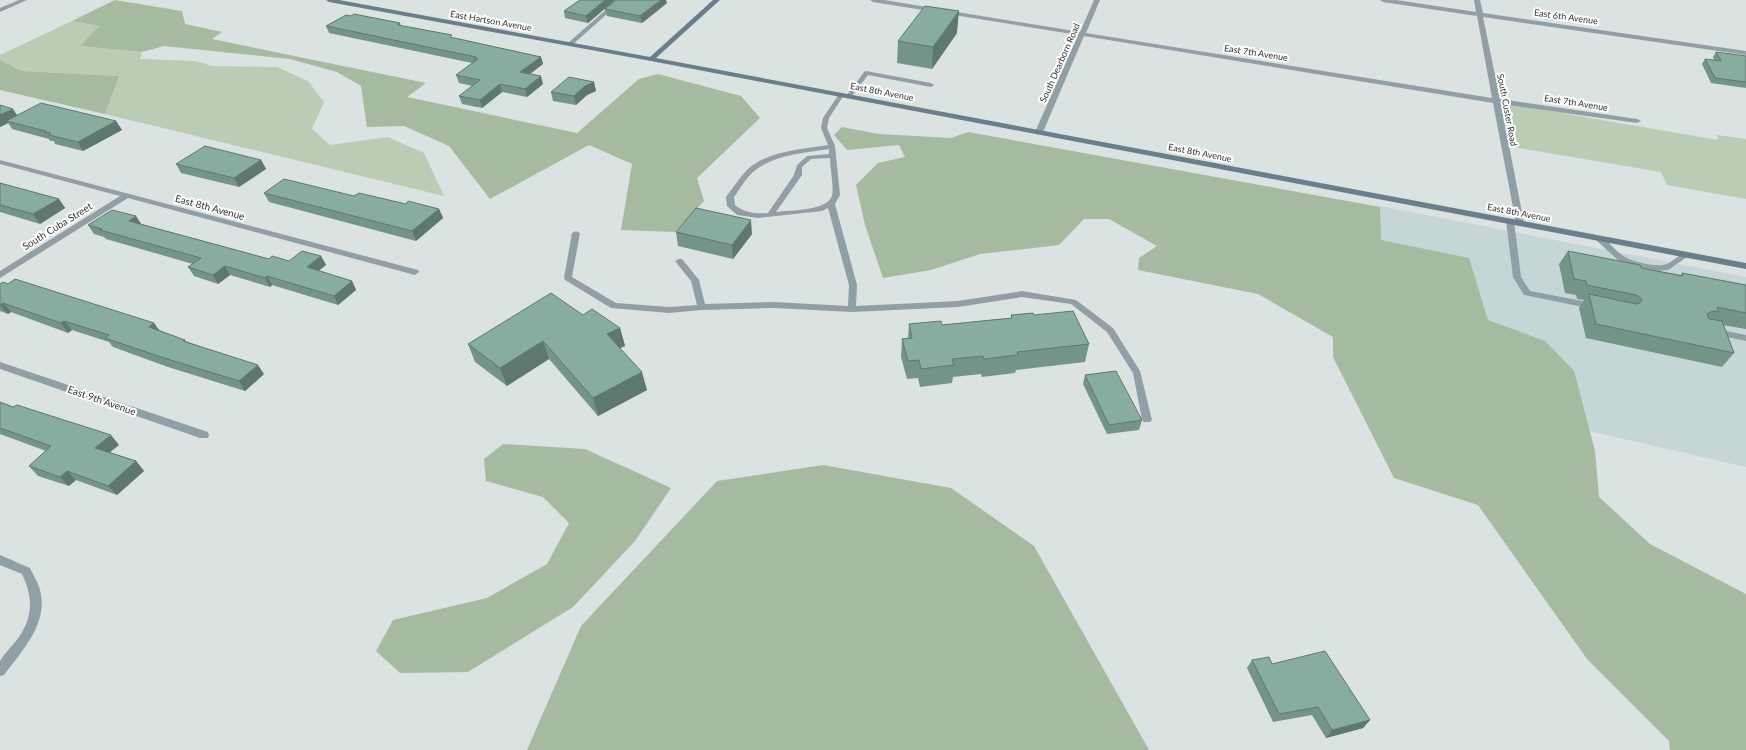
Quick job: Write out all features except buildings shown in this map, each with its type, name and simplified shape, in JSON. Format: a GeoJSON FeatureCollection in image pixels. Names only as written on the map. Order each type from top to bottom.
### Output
{"type":"FeatureCollection","features":[{"type":"Feature","properties":{"kind":"street"},"geometry":{"type":"LineString","coordinates":[[0,10],[24,0]]}},
{"type":"Feature","properties":{"kind":"street","name":"East Hartson Avenue"},"geometry":{"type":"LineString","coordinates":[[332,0],[651,59]]}},
{"type":"Feature","properties":{"kind":"street"},"geometry":{"type":"LineString","coordinates":[[651,59],[717,0]]}},
{"type":"Feature","properties":{"kind":"street","name":"East 7th Avenue"},"geometry":{"type":"LineString","coordinates":[[873,0],[1496,101],[1637,121]]}},
{"type":"Feature","properties":{"kind":"street","name":"South Dearborn Road"},"geometry":{"type":"LineString","coordinates":[[1039,132],[1097,0]]}},
{"type":"Feature","properties":{"kind":"street","name":"East 6th Avenue"},"geometry":{"type":"LineString","coordinates":[[1383,0],[1746,53]]}},
{"type":"Feature","properties":{"kind":"street","name":"South Custer Road"},"geometry":{"type":"LineString","coordinates":[[1477,0],[1520,223]]}},
{"type":"Feature","properties":{"kind":"street","name":"East 8th Avenue"},"geometry":{"type":"LineString","coordinates":[[651,59],[1746,266]]}},
{"type":"Feature","properties":{"kind":"street","name":"East 8th Avenue"},"geometry":{"type":"LineString","coordinates":[[0,162],[415,272]]}},
{"type":"Feature","properties":{"kind":"street","name":"South Cuba Street"},"geometry":{"type":"LineString","coordinates":[[0,275],[126,196]]}},
{"type":"Feature","properties":{"kind":"street","name":"East 9th Avenue"},"geometry":{"type":"LineString","coordinates":[[0,365],[204,435]]}},
{"type":"Feature","properties":{"kind":"lane"},"geometry":{"type":"LineString","coordinates":[[570,44],[620,0]]}},
{"type":"Feature","properties":{"kind":"lane"},"geometry":{"type":"LineString","coordinates":[[832,146],[796,151],[765,162],[751,170],[730,197],[731,206],[740,213],[758,216],[822,209],[831,204],[836,196],[832,146],[824,128],[826,118],[866,73],[931,85]]}},
{"type":"Feature","properties":{"kind":"lane"},"geometry":{"type":"LineString","coordinates":[[771,214],[798,175],[799,166],[809,157],[833,156]]}},
{"type":"Feature","properties":{"kind":"lane"},"geometry":{"type":"LineString","coordinates":[[831,204],[853,285],[852,309]]}},
{"type":"Feature","properties":{"kind":"lane"},"geometry":{"type":"LineString","coordinates":[[1510,221],[1517,277],[1527,293],[1604,308]]}},
{"type":"Feature","properties":{"kind":"lane"},"geometry":{"type":"LineString","coordinates":[[576,234],[568,278],[614,306],[669,310],[702,307],[774,305],[852,309],[958,304],[1022,294],[1073,302],[1110,330],[1114,336],[1137,373],[1147,420]]}},
{"type":"Feature","properties":{"kind":"lane"},"geometry":{"type":"LineString","coordinates":[[1599,238],[1622,259],[1638,265],[1657,268],[1668,267],[1686,254]]}},
{"type":"Feature","properties":{"kind":"lane"},"geometry":{"type":"LineString","coordinates":[[679,260],[695,280],[702,307]]}},
{"type":"Feature","properties":{"kind":"lane"},"geometry":{"type":"LineString","coordinates":[[1708,330],[1746,338]]}},
{"type":"Feature","properties":{"kind":"lane"},"geometry":{"type":"LineString","coordinates":[[0,560],[26,571],[35,591],[35,619],[31,629],[0,671]]}},
{"type":"Feature","properties":{"kind":"shaded area"},"geometry":{"type":"Polygon","coordinates":[[[1380,206],[1746,277],[1746,467],[1381,383],[1380,206]]]}},
{"type":"Feature","properties":{"kind":"green space"},"geometry":{"type":"Polygon","coordinates":[[[115,0],[182,11],[185,24],[222,32],[212,39],[426,83],[407,97],[577,133],[639,79],[658,74],[741,96],[760,118],[697,178],[704,201],[675,232],[621,230],[632,164],[589,145],[490,199],[449,146],[404,126],[367,127],[361,86],[337,72],[290,59],[164,46],[142,52],[80,46],[99,26],[72,21],[115,0]]]}},
{"type":"Feature","properties":{"kind":"green space"},"geometry":{"type":"Polygon","coordinates":[[[72,21],[99,26],[80,46],[142,52],[140,59],[195,61],[212,66],[277,67],[308,81],[324,102],[312,129],[330,145],[388,137],[424,153],[444,196],[105,114],[118,76],[22,71],[0,60],[0,55],[72,21]]]}},
{"type":"Feature","properties":{"kind":"green space"},"geometry":{"type":"Polygon","coordinates":[[[0,60],[22,71],[119,76],[105,114],[0,90],[0,60]]]}},
{"type":"Feature","properties":{"kind":"green space"},"geometry":{"type":"Polygon","coordinates":[[[1503,103],[1718,140],[1717,135],[1746,139],[1746,199],[1667,185],[1661,172],[1512,147],[1503,103]]]}},
{"type":"Feature","properties":{"kind":"green space"},"geometry":{"type":"Polygon","coordinates":[[[842,127],[879,134],[951,138],[968,132],[1380,207],[1381,240],[1469,258],[1488,320],[1545,341],[1574,371],[1595,451],[1599,497],[1650,544],[1746,594],[1746,750],[1670,750],[1669,741],[1587,659],[1478,505],[1394,478],[1333,357],[1333,337],[1258,294],[1138,270],[1139,258],[1157,246],[1109,219],[1084,219],[1059,245],[980,254],[931,270],[883,278],[865,225],[856,185],[878,163],[905,157],[899,145],[847,150],[834,135],[842,127]]]}},
{"type":"Feature","properties":{"kind":"green space"},"geometry":{"type":"Polygon","coordinates":[[[503,444],[585,449],[671,488],[635,541],[573,607],[468,672],[400,673],[376,651],[393,620],[487,598],[547,564],[569,523],[543,497],[486,481],[484,459],[503,444]]]}},
{"type":"Feature","properties":{"kind":"green space"},"geometry":{"type":"Polygon","coordinates":[[[823,465],[951,488],[1034,546],[1149,750],[527,750],[581,626],[717,481],[823,465]]]}}]}
